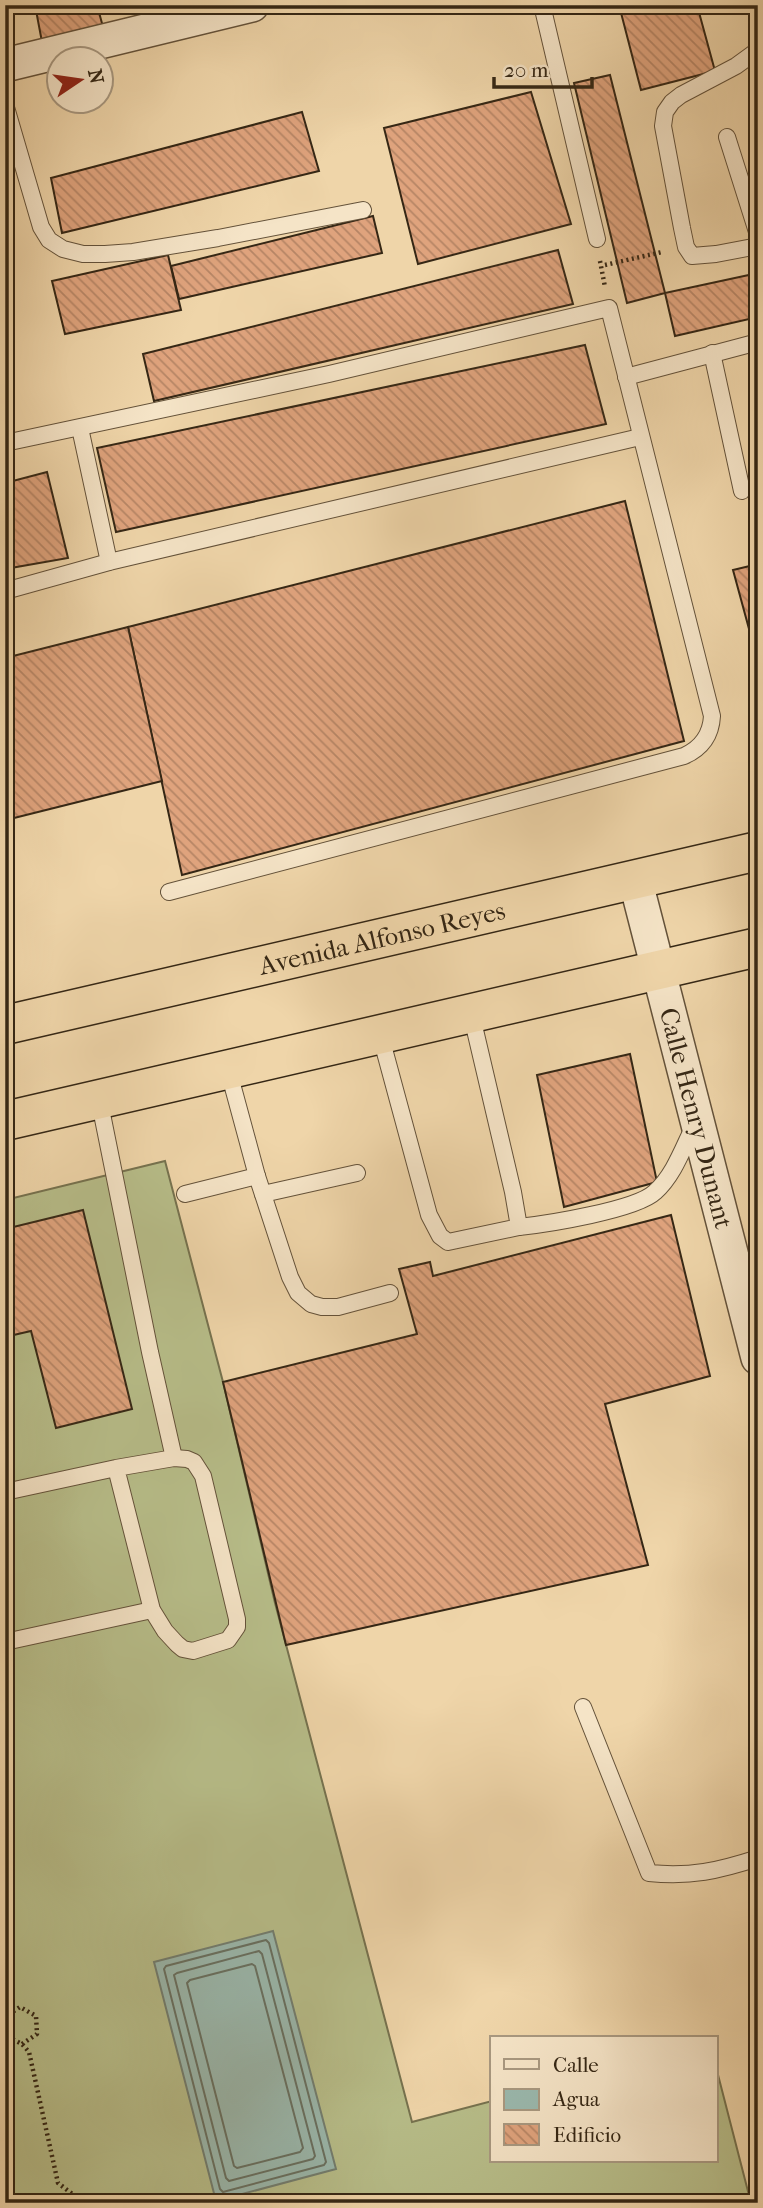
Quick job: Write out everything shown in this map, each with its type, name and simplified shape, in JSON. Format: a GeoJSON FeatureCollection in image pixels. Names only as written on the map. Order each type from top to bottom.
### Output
{"type":"FeatureCollection","features":[{"type":"Feature","properties":{"kind":"highway","name":"Avenida Alfonso Reyes"},"geometry":{"type":"LineString","coordinates":[[5,1025],[758,850]]}},
{"type":"Feature","properties":{"kind":"highway"},"geometry":{"type":"LineString","coordinates":[[5,1121],[758,947]]}},
{"type":"Feature","properties":{"kind":"street"},"geometry":{"type":"LineString","coordinates":[[5,65],[252,5]]}},
{"type":"Feature","properties":{"kind":"street","name":"Calle Henry Dunant"},"geometry":{"type":"LineString","coordinates":[[635,879],[758,1358]]}},
{"type":"Feature","properties":{"kind":"lane"},"geometry":{"type":"LineString","coordinates":[[542,5],[597,239]]}},
{"type":"Feature","properties":{"kind":"lane"},"geometry":{"type":"LineString","coordinates":[[758,50],[736,66],[681,95],[664,112],[663,126],[686,247],[692,256],[758,246]]}},
{"type":"Feature","properties":{"kind":"lane"},"geometry":{"type":"LineString","coordinates":[[5,104],[41,227],[49,240],[63,249],[83,254],[133,252],[363,210]]}},
{"type":"Feature","properties":{"kind":"lane"},"geometry":{"type":"LineString","coordinates":[[727,137],[758,235]]}},
{"type":"Feature","properties":{"kind":"lane"},"geometry":{"type":"LineString","coordinates":[[5,443],[343,370],[609,308],[712,716],[711,730],[699,747],[684,756],[169,892]]}},
{"type":"Feature","properties":{"kind":"lane"},"geometry":{"type":"LineString","coordinates":[[626,377],[758,342]]}},
{"type":"Feature","properties":{"kind":"lane"},"geometry":{"type":"LineString","coordinates":[[712,353],[742,491]]}},
{"type":"Feature","properties":{"kind":"lane"},"geometry":{"type":"LineString","coordinates":[[80,428],[108,562]]}},
{"type":"Feature","properties":{"kind":"lane"},"geometry":{"type":"LineString","coordinates":[[5,591],[108,562],[640,437]]}},
{"type":"Feature","properties":{"kind":"lane"},"geometry":{"type":"LineString","coordinates":[[471,1013],[519,1227]]}},
{"type":"Feature","properties":{"kind":"lane"},"geometry":{"type":"LineString","coordinates":[[380,1034],[429,1215],[440,1236],[448,1242],[626,1206],[654,1194],[671,1172],[697,1121]]}},
{"type":"Feature","properties":{"kind":"lane"},"geometry":{"type":"LineString","coordinates":[[228,1069],[257,1176],[290,1277],[298,1293],[311,1304],[322,1307],[338,1307],[390,1293]]}},
{"type":"Feature","properties":{"kind":"lane"},"geometry":{"type":"LineString","coordinates":[[99,1099],[174,1458]]}},
{"type":"Feature","properties":{"kind":"lane"},"geometry":{"type":"LineString","coordinates":[[263,1194],[357,1173]]}},
{"type":"Feature","properties":{"kind":"lane"},"geometry":{"type":"LineString","coordinates":[[186,1194],[257,1176]]}},
{"type":"Feature","properties":{"kind":"lane"},"geometry":{"type":"LineString","coordinates":[[5,1492],[116,1468],[174,1458],[194,1462],[203,1476],[237,1619],[237,1627],[228,1640],[206,1648],[189,1650],[177,1644],[165,1631],[152,1610],[116,1468]]}},
{"type":"Feature","properties":{"kind":"lane"},"geometry":{"type":"LineString","coordinates":[[5,1642],[152,1610]]}},
{"type":"Feature","properties":{"kind":"lane"},"geometry":{"type":"LineString","coordinates":[[583,1707],[649,1874],[677,1876],[723,1869],[758,1858]]}},
{"type":"Feature","properties":{"kind":"path"},"geometry":{"type":"LineString","coordinates":[[597,239],[609,308]]}},
{"type":"Feature","properties":{"kind":"path"},"geometry":{"type":"LineString","coordinates":[[601,265],[686,247]]}},
{"type":"Feature","properties":{"kind":"path"},"geometry":{"type":"LineString","coordinates":[[22,2044],[37,2034],[36,2016],[20,2007],[5,2017],[6,2036],[22,2044],[29,2052],[58,2183],[85,2203]]}},
{"type":"Feature","properties":{"kind":"green space"},"geometry":{"type":"Polygon","coordinates":[[[165,1161],[223,1382],[275,1603],[412,2122],[490,2102],[490,2162],[718,2162],[718,2075],[751,2203],[5,2203],[5,1200],[165,1161]]]}},
{"type":"Feature","properties":{"kind":"water"},"geometry":{"type":"Polygon","coordinates":[[[273,1931],[336,2169],[216,2201],[154,1962],[273,1931]]]}},
{"type":"Feature","properties":{"kind":"building"},"geometry":{"type":"Polygon","coordinates":[[[35,5],[97,5],[103,27],[42,42],[35,5]]]}},
{"type":"Feature","properties":{"kind":"building"},"geometry":{"type":"Polygon","coordinates":[[[619,5],[697,5],[715,71],[641,90],[619,5]]]}},
{"type":"Feature","properties":{"kind":"building"},"geometry":{"type":"Polygon","coordinates":[[[610,75],[665,293],[627,303],[574,83],[610,75]]]}},
{"type":"Feature","properties":{"kind":"building"},"geometry":{"type":"Polygon","coordinates":[[[531,92],[571,224],[418,264],[384,128],[531,92]]]}},
{"type":"Feature","properties":{"kind":"building"},"geometry":{"type":"Polygon","coordinates":[[[302,112],[319,171],[62,233],[51,178],[302,112]]]}},
{"type":"Feature","properties":{"kind":"building"},"geometry":{"type":"Polygon","coordinates":[[[373,216],[382,253],[179,299],[171,266],[373,216]]]}},
{"type":"Feature","properties":{"kind":"building"},"geometry":{"type":"Polygon","coordinates":[[[558,250],[573,304],[154,401],[143,354],[558,250]]]}},
{"type":"Feature","properties":{"kind":"building"},"geometry":{"type":"Polygon","coordinates":[[[168,255],[181,310],[65,334],[52,281],[168,255]]]}},
{"type":"Feature","properties":{"kind":"building"},"geometry":{"type":"Polygon","coordinates":[[[758,273],[758,317],[675,336],[665,293],[758,273]]]}},
{"type":"Feature","properties":{"kind":"building"},"geometry":{"type":"Polygon","coordinates":[[[585,345],[606,424],[116,532],[97,448],[585,345]]]}},
{"type":"Feature","properties":{"kind":"building"},"geometry":{"type":"Polygon","coordinates":[[[47,472],[68,558],[5,569],[5,483],[47,472]]]}},
{"type":"Feature","properties":{"kind":"building"},"geometry":{"type":"Polygon","coordinates":[[[625,501],[684,741],[182,875],[128,627],[625,501]]]}},
{"type":"Feature","properties":{"kind":"building"},"geometry":{"type":"Polygon","coordinates":[[[758,564],[758,662],[733,570],[758,564]]]}},
{"type":"Feature","properties":{"kind":"building"},"geometry":{"type":"Polygon","coordinates":[[[128,627],[162,781],[10,819],[5,795],[5,658],[128,627]]]}},
{"type":"Feature","properties":{"kind":"building"},"geometry":{"type":"Polygon","coordinates":[[[630,1054],[657,1182],[564,1207],[537,1075],[630,1054]]]}},
{"type":"Feature","properties":{"kind":"building"},"geometry":{"type":"Polygon","coordinates":[[[83,1210],[132,1409],[56,1428],[31,1331],[5,1337],[5,1229],[83,1210]]]}},
{"type":"Feature","properties":{"kind":"building"},"geometry":{"type":"Polygon","coordinates":[[[671,1215],[710,1376],[605,1404],[648,1565],[286,1645],[223,1382],[417,1334],[399,1269],[430,1262],[433,1276],[671,1215]]]}}]}
